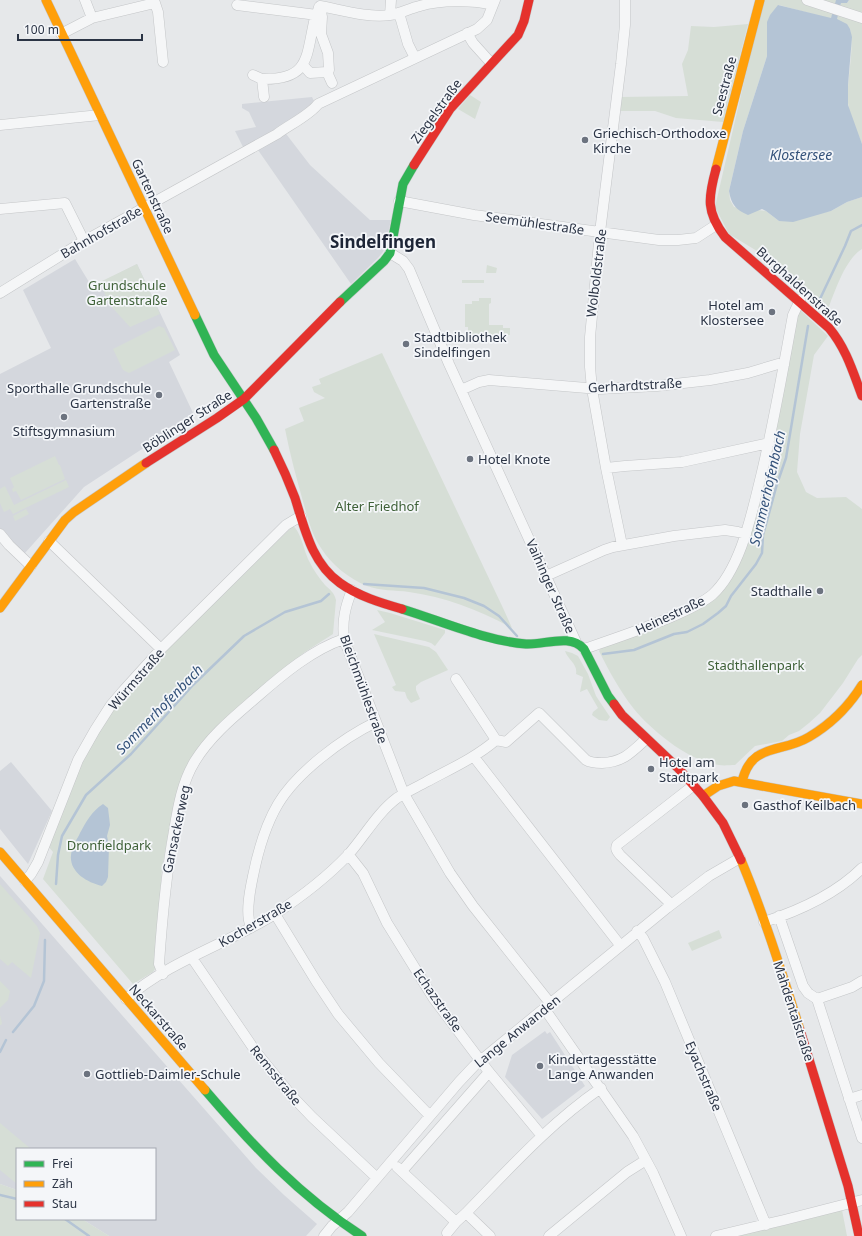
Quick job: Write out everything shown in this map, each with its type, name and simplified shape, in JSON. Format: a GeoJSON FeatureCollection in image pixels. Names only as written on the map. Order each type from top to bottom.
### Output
{"type":"FeatureCollection","features":[{"type":"Feature","properties":{"kind":"main road","name":"Gartenstraße"},"geometry":{"type":"LineString","coordinates":[[46,0],[214,355],[244,399]]}},
{"type":"Feature","properties":{"kind":"main road","name":"Ziegelstraße"},"geometry":{"type":"LineString","coordinates":[[390,252],[403,184],[434,132],[450,110],[518,35],[524,21],[529,0]]}},
{"type":"Feature","properties":{"kind":"main road","name":"Seestraße"},"geometry":{"type":"LineString","coordinates":[[716,225],[710,210],[710,195],[760,0]]}},
{"type":"Feature","properties":{"kind":"main road","name":"Burghaldenstraße"},"geometry":{"type":"LineString","coordinates":[[716,225],[733,244],[826,323],[841,342],[862,396]]}},
{"type":"Feature","properties":{"kind":"main road","name":"Böblinger Straße"},"geometry":{"type":"LineString","coordinates":[[0,608],[65,520],[78,508],[244,399],[346,295],[384,260],[390,252]]}},
{"type":"Feature","properties":{"kind":"main road"},"geometry":{"type":"LineString","coordinates":[[244,399],[266,434],[278,457],[290,485],[312,549],[323,567],[340,583],[352,590],[386,604],[492,638],[530,645],[569,641],[576,642]]}},
{"type":"Feature","properties":{"kind":"main road","name":"Vaihinger Straße"},"geometry":{"type":"LineString","coordinates":[[576,642],[584,649],[597,676],[622,715],[694,785],[703,796]]}},
{"type":"Feature","properties":{"kind":"main road"},"geometry":{"type":"LineString","coordinates":[[742,782],[746,768],[753,758],[770,750],[798,743],[811,736],[830,722],[841,711],[862,685]]}},
{"type":"Feature","properties":{"kind":"main road"},"geometry":{"type":"LineString","coordinates":[[703,796],[711,790],[728,782],[742,782],[862,804]]}},
{"type":"Feature","properties":{"kind":"main road","name":"Mahdentalstraße"},"geometry":{"type":"LineString","coordinates":[[703,796],[723,823],[740,858],[779,964],[804,1044],[857,1201],[859,1236]]}},
{"type":"Feature","properties":{"kind":"main road","name":"Neckarstraße"},"geometry":{"type":"LineString","coordinates":[[0,852],[267,1160],[323,1208],[362,1236]]}},
{"type":"Feature","properties":{"kind":"street"},"geometry":{"type":"LineString","coordinates":[[85,0],[92,18]]}},
{"type":"Feature","properties":{"kind":"street"},"geometry":{"type":"LineString","coordinates":[[391,0],[395,14],[415,58]]}},
{"type":"Feature","properties":{"kind":"street","name":"Wolboldstraße"},"geometry":{"type":"LineString","coordinates":[[622,545],[592,389],[590,367],[590,330],[600,232],[621,64],[625,25],[625,0]]}},
{"type":"Feature","properties":{"kind":"street"},"geometry":{"type":"LineString","coordinates":[[806,0],[862,18]]}},
{"type":"Feature","properties":{"kind":"street"},"geometry":{"type":"LineString","coordinates":[[62,34],[92,18],[156,2],[163,62]]}},
{"type":"Feature","properties":{"kind":"street"},"geometry":{"type":"LineString","coordinates":[[237,5],[319,7],[367,15],[395,14],[420,6],[444,2],[494,2]]}},
{"type":"Feature","properties":{"kind":"street","name":"Bahnhofstraße"},"geometry":{"type":"LineString","coordinates":[[0,293],[84,241],[277,134],[315,109],[318,104],[477,29],[487,20],[494,2]]}},
{"type":"Feature","properties":{"kind":"street"},"geometry":{"type":"LineString","coordinates":[[264,97],[258,77],[275,80],[289,76],[298,71],[303,65],[308,55],[315,19],[319,7]]}},
{"type":"Feature","properties":{"kind":"street"},"geometry":{"type":"LineString","coordinates":[[319,7],[322,17],[321,34],[329,58],[329,70],[327,72],[332,83]]}},
{"type":"Feature","properties":{"kind":"street"},"geometry":{"type":"LineString","coordinates":[[467,33],[473,43],[491,63]]}},
{"type":"Feature","properties":{"kind":"street"},"geometry":{"type":"LineString","coordinates":[[303,65],[310,73],[327,72]]}},
{"type":"Feature","properties":{"kind":"street"},"geometry":{"type":"LineString","coordinates":[[0,125],[100,115]]}},
{"type":"Feature","properties":{"kind":"street","name":"Seemühlestraße"},"geometry":{"type":"LineString","coordinates":[[399,201],[474,215],[659,240],[696,238],[716,225]]}},
{"type":"Feature","properties":{"kind":"street"},"geometry":{"type":"LineString","coordinates":[[0,208],[65,204],[84,241]]}},
{"type":"Feature","properties":{"kind":"street","name":"Vaihinger Straße"},"geometry":{"type":"LineString","coordinates":[[390,252],[403,261],[409,269],[461,390],[576,642]]}},
{"type":"Feature","properties":{"kind":"street","name":"Heinestraße"},"geometry":{"type":"LineString","coordinates":[[584,649],[643,630],[687,610],[708,598],[719,587],[732,567],[746,534],[769,443],[793,315],[800,300]]}},
{"type":"Feature","properties":{"kind":"street","name":"Gerhardtstraße"},"geometry":{"type":"LineString","coordinates":[[461,390],[479,382],[489,380],[592,389],[657,386],[710,380],[748,373],[774,365],[784,365]]}},
{"type":"Feature","properties":{"kind":"street"},"geometry":{"type":"LineString","coordinates":[[606,468],[682,462],[769,443]]}},
{"type":"Feature","properties":{"kind":"street","name":"Würmstraße"},"geometry":{"type":"LineString","coordinates":[[25,881],[38,862],[78,760],[111,705],[161,649],[286,525],[301,516]]}},
{"type":"Feature","properties":{"kind":"street"},"geometry":{"type":"LineString","coordinates":[[546,576],[604,550],[622,545],[674,536],[725,530],[746,534]]}},
{"type":"Feature","properties":{"kind":"street"},"geometry":{"type":"LineString","coordinates":[[1,538],[31,566]]}},
{"type":"Feature","properties":{"kind":"street"},"geometry":{"type":"LineString","coordinates":[[49,541],[161,649]]}},
{"type":"Feature","properties":{"kind":"street","name":"Bleichmühlestraße"},"geometry":{"type":"LineString","coordinates":[[352,590],[344,611],[344,639],[404,794],[430,839],[473,906],[547,1005],[625,1123],[646,1160],[681,1236]]}},
{"type":"Feature","properties":{"kind":"street","name":"Gansackerweg"},"geometry":{"type":"LineString","coordinates":[[163,974],[160,964],[166,872],[180,799],[194,762],[213,737],[274,682],[308,658],[335,642],[344,639]]}},
{"type":"Feature","properties":{"kind":"street"},"geometry":{"type":"LineString","coordinates":[[456,679],[496,740],[506,742],[539,713],[586,760],[592,763],[621,760],[646,739]]}},
{"type":"Feature","properties":{"kind":"street"},"geometry":{"type":"LineString","coordinates":[[251,927],[248,917],[257,856],[262,839],[279,803],[305,772],[316,762],[349,738],[376,722]]}},
{"type":"Feature","properties":{"kind":"street"},"geometry":{"type":"LineString","coordinates":[[404,794],[474,757],[496,740]]}},
{"type":"Feature","properties":{"kind":"street"},"geometry":{"type":"LineString","coordinates":[[474,757],[620,945]]}},
{"type":"Feature","properties":{"kind":"street"},"geometry":{"type":"LineString","coordinates":[[671,904],[620,855],[616,850],[616,847],[694,785]]}},
{"type":"Feature","properties":{"kind":"street","name":"Kocherstraße"},"geometry":{"type":"LineString","coordinates":[[126,999],[136,990],[163,974],[275,914],[320,882],[348,854],[384,810],[404,794]]}},
{"type":"Feature","properties":{"kind":"street","name":"Echazstraße"},"geometry":{"type":"LineString","coordinates":[[348,854],[363,873],[387,923],[434,998],[489,1072],[542,1136]]}},
{"type":"Feature","properties":{"kind":"street","name":"Lange Anwanden"},"geometry":{"type":"LineString","coordinates":[[324,1236],[392,1161],[459,1082],[481,1060],[637,930],[709,876],[740,858]]}},
{"type":"Feature","properties":{"kind":"street"},"geometry":{"type":"LineString","coordinates":[[764,922],[801,907],[831,891],[847,881],[862,868]]}},
{"type":"Feature","properties":{"kind":"street"},"geometry":{"type":"LineString","coordinates":[[275,914],[338,1014],[379,1063],[430,1116]]}},
{"type":"Feature","properties":{"kind":"street","name":"Mahdentalstraße"},"geometry":{"type":"LineString","coordinates":[[779,916],[803,986],[808,993],[817,999],[862,1138]]}},
{"type":"Feature","properties":{"kind":"street","name":"Eyachstraße"},"geometry":{"type":"LineString","coordinates":[[637,930],[643,938],[665,982],[766,1225]]}},
{"type":"Feature","properties":{"kind":"street","name":"Remsstraße"},"geometry":{"type":"LineString","coordinates":[[192,958],[256,1052],[291,1095],[312,1117],[377,1178]]}},
{"type":"Feature","properties":{"kind":"street"},"geometry":{"type":"LineString","coordinates":[[817,999],[852,987],[862,981]]}},
{"type":"Feature","properties":{"kind":"street","name":"Lange Anwanden"},"geometry":{"type":"LineString","coordinates":[[402,1170],[489,1072]]}},
{"type":"Feature","properties":{"kind":"street"},"geometry":{"type":"LineString","coordinates":[[446,1233],[542,1136],[601,1088]]}},
{"type":"Feature","properties":{"kind":"street"},"geometry":{"type":"LineString","coordinates":[[849,1099],[862,1095]]}},
{"type":"Feature","properties":{"kind":"street"},"geometry":{"type":"LineString","coordinates":[[549,1236],[627,1172],[646,1160]]}},
{"type":"Feature","properties":{"kind":"street"},"geometry":{"type":"LineString","coordinates":[[392,1161],[456,1222]]}},
{"type":"Feature","properties":{"kind":"street"},"geometry":{"type":"LineString","coordinates":[[716,1236],[766,1225],[857,1201]]}},
{"type":"Feature","properties":{"kind":"street"},"geometry":{"type":"LineString","coordinates":[[466,1213],[490,1236]]}},
{"type":"Feature","properties":{"kind":"shaded area"},"geometry":{"type":"Polygon","coordinates":[[[312,97],[315,103],[280,126],[310,165],[370,220],[391,220],[383,252],[351,284],[258,150],[247,155],[235,131],[256,127],[249,112],[242,108],[242,104],[312,97]]]}},
{"type":"Feature","properties":{"kind":"shaded area","name":"Stiftsgymnasium"},"geometry":{"type":"Polygon","coordinates":[[[75,259],[92,287],[137,264],[180,355],[169,362],[194,415],[84,487],[25,553],[10,542],[0,528],[0,374],[51,348],[23,290],[75,259]]]}},
{"type":"Feature","properties":{"kind":"shaded area"},"geometry":{"type":"Polygon","coordinates":[[[11,762],[52,811],[28,864],[0,829],[0,771],[11,762]]]}},
{"type":"Feature","properties":{"kind":"shaded area","name":"Gottlieb-Daimler-Schule"},"geometry":{"type":"Polygon","coordinates":[[[0,876],[256,1168],[317,1224],[306,1236],[109,1236],[84,1220],[156,1220],[156,1148],[16,1148],[16,1190],[0,1184],[0,876]]]}},
{"type":"Feature","properties":{"kind":"shaded area","name":"Kindertagesstätte Lange Anwanden"},"geometry":{"type":"Polygon","coordinates":[[[545,1031],[547,1034],[550,1032],[585,1086],[542,1119],[505,1077],[512,1055],[545,1031]]]}},
{"type":"Feature","properties":{"kind":"green space"},"geometry":{"type":"Polygon","coordinates":[[[763,0],[836,0],[836,2],[831,19],[779,5],[767,41],[767,56],[743,131],[729,191],[730,200],[734,207],[766,211],[779,221],[831,211],[847,202],[862,197],[862,249],[850,261],[845,269],[826,314],[807,294],[757,251],[729,234],[715,207],[763,0]]]}},
{"type":"Feature","properties":{"kind":"green space"},"geometry":{"type":"Polygon","coordinates":[[[849,0],[862,0],[862,144],[852,119],[848,103],[848,85],[852,46],[850,29],[836,19],[841,3],[847,3],[849,0]]]}},
{"type":"Feature","properties":{"kind":"green space"},"geometry":{"type":"Polygon","coordinates":[[[748,24],[723,122],[676,118],[655,111],[619,111],[620,97],[688,96],[682,64],[688,50],[691,26],[714,27],[748,24]]]}},
{"type":"Feature","properties":{"kind":"green space"},"geometry":{"type":"Polygon","coordinates":[[[470,95],[481,102],[475,119],[458,109],[470,95]]]}},
{"type":"Feature","properties":{"kind":"green space","name":"Grundschule Gartenstraße"},"geometry":{"type":"Polygon","coordinates":[[[137,264],[160,314],[130,327],[109,304],[100,282],[137,264]]]}},
{"type":"Feature","properties":{"kind":"green space"},"geometry":{"type":"Polygon","coordinates":[[[487,265],[497,268],[496,273],[486,273],[487,265]]]}},
{"type":"Feature","properties":{"kind":"green space"},"geometry":{"type":"Polygon","coordinates":[[[462,280],[484,280],[484,283],[462,283],[462,280]]]}},
{"type":"Feature","properties":{"kind":"green space"},"geometry":{"type":"Polygon","coordinates":[[[479,298],[491,298],[491,303],[489,304],[489,325],[503,325],[503,328],[510,328],[510,335],[468,336],[468,327],[465,327],[465,304],[472,304],[472,301],[479,301],[479,298]]]}},
{"type":"Feature","properties":{"kind":"green space","name":"Stadthallenpark"},"geometry":{"type":"Polygon","coordinates":[[[798,308],[828,336],[814,355],[800,434],[797,472],[806,492],[817,498],[846,497],[862,509],[862,655],[820,713],[799,731],[789,735],[782,741],[755,746],[735,765],[708,763],[684,752],[672,744],[642,718],[624,695],[599,651],[601,648],[687,615],[737,564],[798,308]]]}},
{"type":"Feature","properties":{"kind":"green space"},"geometry":{"type":"Polygon","coordinates":[[[159,326],[164,328],[175,350],[129,373],[123,370],[113,349],[159,326]]]}},
{"type":"Feature","properties":{"kind":"green space","name":"Alter Friedhof"},"geometry":{"type":"Polygon","coordinates":[[[382,353],[512,628],[487,615],[436,597],[409,592],[377,589],[360,583],[335,565],[325,554],[315,538],[301,496],[285,429],[304,421],[299,408],[325,398],[314,392],[312,387],[321,384],[319,379],[382,353]]]}},
{"type":"Feature","properties":{"kind":"green space"},"geometry":{"type":"Polygon","coordinates":[[[55,456],[65,479],[21,500],[16,491],[13,492],[12,489],[14,487],[10,478],[55,456]]]}},
{"type":"Feature","properties":{"kind":"green space"},"geometry":{"type":"Polygon","coordinates":[[[66,480],[69,487],[13,514],[10,509],[4,512],[0,503],[0,489],[5,486],[14,505],[66,480]]]}},
{"type":"Feature","properties":{"kind":"green space"},"geometry":{"type":"Polygon","coordinates":[[[26,509],[29,514],[15,521],[13,516],[26,509]]]}},
{"type":"Feature","properties":{"kind":"green space","name":"Dronfieldpark"},"geometry":{"type":"Polygon","coordinates":[[[293,526],[298,533],[312,567],[325,585],[332,591],[335,597],[333,634],[305,652],[281,671],[220,725],[173,808],[162,869],[155,969],[153,972],[133,984],[43,879],[53,852],[48,846],[79,765],[108,715],[129,689],[206,610],[293,526]]]}},
{"type":"Feature","properties":{"kind":"green space"},"geometry":{"type":"Polygon","coordinates":[[[377,610],[445,630],[445,633],[435,646],[425,641],[372,630],[385,622],[377,610]]]}},
{"type":"Feature","properties":{"kind":"green space"},"geometry":{"type":"Polygon","coordinates":[[[374,634],[429,647],[436,652],[448,670],[421,682],[416,686],[420,699],[411,703],[405,692],[395,691],[392,687],[396,685],[374,634]]]}},
{"type":"Feature","properties":{"kind":"green space"},"geometry":{"type":"Polygon","coordinates":[[[565,651],[578,656],[588,674],[596,696],[610,717],[607,721],[599,720],[592,715],[598,708],[587,689],[580,692],[583,677],[576,674],[576,667],[565,651]]]}},
{"type":"Feature","properties":{"kind":"green space"},"geometry":{"type":"Polygon","coordinates":[[[0,884],[37,926],[40,933],[31,978],[12,962],[8,966],[0,959],[0,884]]]}},
{"type":"Feature","properties":{"kind":"green space"},"geometry":{"type":"Polygon","coordinates":[[[719,930],[722,938],[692,951],[688,943],[719,930]]]}},
{"type":"Feature","properties":{"kind":"green space"},"geometry":{"type":"Polygon","coordinates":[[[0,981],[10,991],[8,1000],[0,1008],[0,981]]]}},
{"type":"Feature","properties":{"kind":"green space"},"geometry":{"type":"Polygon","coordinates":[[[0,1015],[2,1023],[1,1025],[0,1025],[0,1015]]]}},
{"type":"Feature","properties":{"kind":"green space"},"geometry":{"type":"Polygon","coordinates":[[[0,1123],[30,1148],[16,1148],[16,1183],[0,1170],[0,1123]]]}},
{"type":"Feature","properties":{"kind":"green space"},"geometry":{"type":"Polygon","coordinates":[[[0,1184],[16,1190],[16,1220],[84,1220],[109,1236],[0,1236],[0,1184]]]}},
{"type":"Feature","properties":{"kind":"green space"},"geometry":{"type":"Polygon","coordinates":[[[842,1210],[847,1236],[738,1236],[842,1210]]]}},
{"type":"Feature","properties":{"kind":"water","name":"Klostersee"},"geometry":{"type":"Polygon","coordinates":[[[836,0],[849,0],[847,3],[841,3],[837,19],[847,24],[852,37],[848,105],[862,144],[862,197],[847,202],[831,211],[793,222],[779,221],[762,209],[748,215],[740,211],[735,206],[731,200],[729,191],[743,131],[767,56],[767,22],[770,15],[778,5],[831,18],[836,0]]]}},
{"type":"Feature","properties":{"kind":"water"},"geometry":{"type":"Polygon","coordinates":[[[103,804],[108,808],[110,825],[107,836],[109,846],[108,877],[102,886],[89,882],[78,874],[74,869],[71,857],[73,846],[92,813],[103,804]]]}},
{"type":"Feature","properties":{"kind":"waterway","name":"Sommerhofenbach"},"geometry":{"type":"LineString","coordinates":[[819,301],[851,231],[862,225]]}},
{"type":"Feature","properties":{"kind":"waterway","name":"Sommerhofenbach"},"geometry":{"type":"LineString","coordinates":[[603,654],[634,650],[674,634],[687,632],[703,624],[726,606],[731,596],[756,564],[762,553],[763,535],[786,458],[808,326]]}},
{"type":"Feature","properties":{"kind":"waterway","name":"Sommerhofenbach"},"geometry":{"type":"LineString","coordinates":[[364,584],[424,588],[464,598],[484,606],[499,616],[517,636]]}},
{"type":"Feature","properties":{"kind":"waterway","name":"Sommerhofenbach"},"geometry":{"type":"LineString","coordinates":[[56,884],[58,855],[62,836],[86,795],[131,754],[193,685],[244,636],[285,612],[321,601],[329,594]]}},
{"type":"Feature","properties":{"kind":"waterway","name":"Sommerhofenbach"},"geometry":{"type":"LineString","coordinates":[[13,1032],[34,1006],[44,981],[45,940]]}},
{"type":"Feature","properties":{"kind":"waterway","name":"Sommerhofenbach"},"geometry":{"type":"LineString","coordinates":[[0,1052],[6,1040]]}},
{"type":"Feature","properties":{"kind":"waterway"},"geometry":{"type":"LineString","coordinates":[[0,1195],[16,1199]]}},
{"type":"Feature","properties":{"kind":"waterway"},"geometry":{"type":"LineString","coordinates":[[66,1220],[89,1236]]}},
{"type":"Feature","properties":{"kind":"traffic: fast"},"geometry":{"type":"LineString","coordinates":[[340,302],[384,261],[390,253],[403,184],[414,165]]}},
{"type":"Feature","properties":{"kind":"traffic: fast"},"geometry":{"type":"LineString","coordinates":[[195,315],[214,355],[256,418],[274,450]]}},
{"type":"Feature","properties":{"kind":"traffic: fast"},"geometry":{"type":"LineString","coordinates":[[402,609],[495,639],[526,644],[557,641],[578,644],[584,649],[608,696],[614,704]]}},
{"type":"Feature","properties":{"kind":"traffic: fast"},"geometry":{"type":"LineString","coordinates":[[205,1090],[241,1131],[278,1169],[339,1221],[362,1236]]}},
{"type":"Feature","properties":{"kind":"traffic: slow"},"geometry":{"type":"LineString","coordinates":[[46,0],[195,315]]}},
{"type":"Feature","properties":{"kind":"traffic: slow"},"geometry":{"type":"LineString","coordinates":[[716,169],[760,0]]}},
{"type":"Feature","properties":{"kind":"traffic: slow"},"geometry":{"type":"LineString","coordinates":[[0,608],[65,520],[74,512],[146,463]]}},
{"type":"Feature","properties":{"kind":"traffic: slow"},"geometry":{"type":"LineString","coordinates":[[742,782],[746,769],[752,760],[768,751],[788,746],[817,732],[839,714],[862,685]]}},
{"type":"Feature","properties":{"kind":"traffic: slow"},"geometry":{"type":"LineString","coordinates":[[703,796],[718,786],[734,781],[862,804]]}},
{"type":"Feature","properties":{"kind":"traffic: slow"},"geometry":{"type":"LineString","coordinates":[[0,852],[205,1090]]}},
{"type":"Feature","properties":{"kind":"traffic: slow"},"geometry":{"type":"LineString","coordinates":[[741,860],[765,923],[800,1030]]}},
{"type":"Feature","properties":{"kind":"traffic: jam"},"geometry":{"type":"LineString","coordinates":[[414,165],[450,109],[518,35],[524,21],[529,0]]}},
{"type":"Feature","properties":{"kind":"traffic: jam"},"geometry":{"type":"LineString","coordinates":[[716,169],[711,188],[710,204],[714,220],[719,228],[725,237],[829,328],[845,352],[862,396]]}},
{"type":"Feature","properties":{"kind":"traffic: jam"},"geometry":{"type":"LineString","coordinates":[[146,463],[244,399],[340,302]]}},
{"type":"Feature","properties":{"kind":"traffic: jam"},"geometry":{"type":"LineString","coordinates":[[274,450],[293,492],[306,534],[316,556],[330,575],[354,592],[378,602],[402,609]]}},
{"type":"Feature","properties":{"kind":"traffic: jam"},"geometry":{"type":"LineString","coordinates":[[614,704],[622,715],[678,768],[703,796],[723,823],[741,860]]}},
{"type":"Feature","properties":{"kind":"traffic: jam"},"geometry":{"type":"LineString","coordinates":[[800,1030],[848,1186],[859,1236]]}},
{"type":"Feature","properties":{"kind":"place","name":"Griechisch-Orthodoxe Kirche"},"geometry":{"type":"Point","coordinates":[585,140]}},
{"type":"Feature","properties":{"kind":"place","name":"Hotel am Klostersee"},"geometry":{"type":"Point","coordinates":[772,312]}},
{"type":"Feature","properties":{"kind":"place","name":"Stadtbibliothek Sindelfingen"},"geometry":{"type":"Point","coordinates":[406,344]}},
{"type":"Feature","properties":{"kind":"place","name":"Sporthalle Grundschule Gartenstraße"},"geometry":{"type":"Point","coordinates":[159,395]}},
{"type":"Feature","properties":{"kind":"place","name":"Stiftsgymnasium"},"geometry":{"type":"Point","coordinates":[64,417]}},
{"type":"Feature","properties":{"kind":"place","name":"Hotel Knote"},"geometry":{"type":"Point","coordinates":[470,459]}},
{"type":"Feature","properties":{"kind":"place","name":"Stadthalle"},"geometry":{"type":"Point","coordinates":[820,591]}},
{"type":"Feature","properties":{"kind":"place","name":"Hotel am Stadtpark"},"geometry":{"type":"Point","coordinates":[651,769]}},
{"type":"Feature","properties":{"kind":"place","name":"Gasthof Keilbach"},"geometry":{"type":"Point","coordinates":[745,805]}},
{"type":"Feature","properties":{"kind":"place","name":"Kindertagesstätte Lange Anwanden"},"geometry":{"type":"Point","coordinates":[540,1066]}},
{"type":"Feature","properties":{"kind":"place","name":"Gottlieb-Daimler-Schule"},"geometry":{"type":"Point","coordinates":[87,1074]}},
{"type":"Feature","properties":{"kind":"district","name":"Sindelfingen"},"geometry":{"type":"Point","coordinates":[383,241]}}]}
